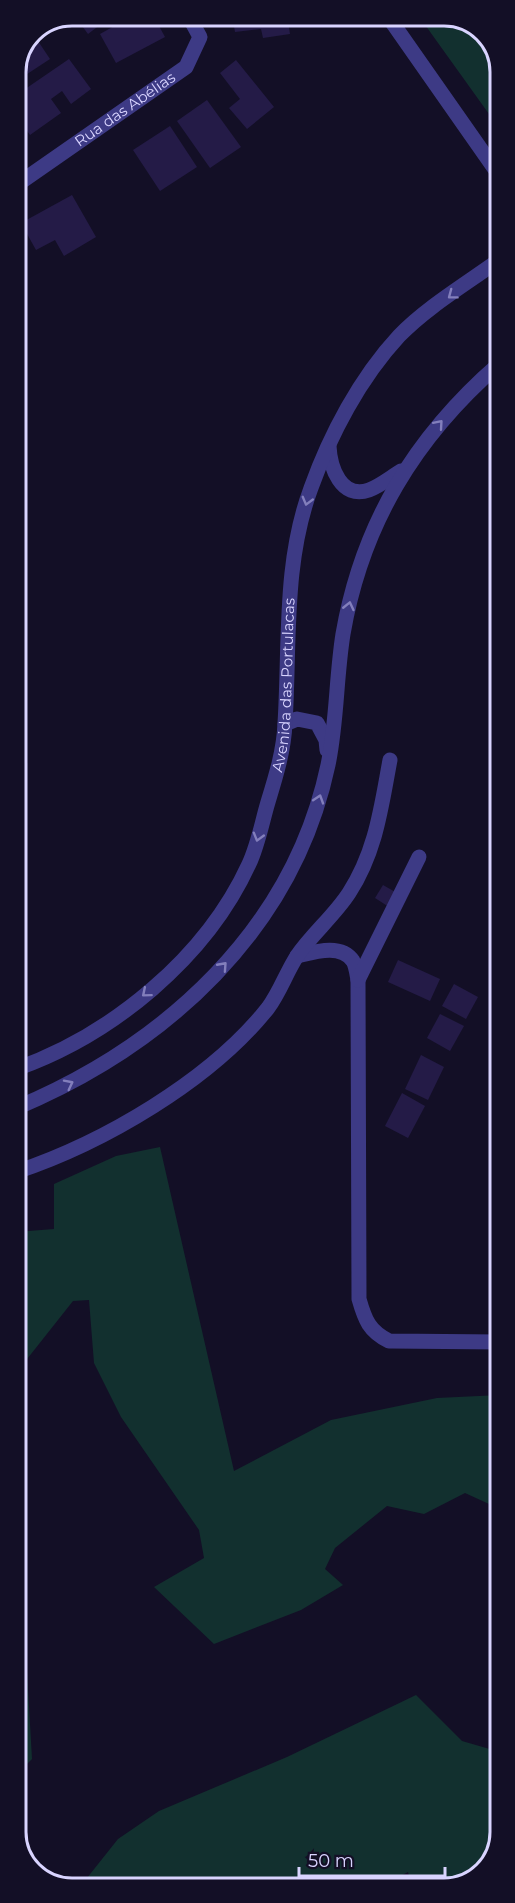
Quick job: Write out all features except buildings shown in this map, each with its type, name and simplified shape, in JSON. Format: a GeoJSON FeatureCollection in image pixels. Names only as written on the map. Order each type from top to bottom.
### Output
{"type":"FeatureCollection","features":[{"type":"Feature","properties":{"kind":"street","name":"Rua das Abélias"},"geometry":{"type":"LineString","coordinates":[[26,174],[186,67],[200,37],[194,26]]}},
{"type":"Feature","properties":{"kind":"street"},"geometry":{"type":"LineString","coordinates":[[395,26],[490,162]]}},
{"type":"Feature","properties":{"kind":"street","name":"Avenida das Portulacas"},"geometry":{"type":"LineString","coordinates":[[26,1065],[56,1052],[111,1020],[161,981],[201,937],[250,863],[280,759],[285,724],[293,568],[310,490],[329,446],[358,393],[400,335],[490,267]]}},
{"type":"Feature","properties":{"kind":"street"},"geometry":{"type":"LineString","coordinates":[[26,1104],[62,1088],[123,1053],[180,1009],[219,971],[253,929],[292,868],[319,798],[328,765],[339,666],[351,599],[381,511],[403,470],[458,402],[490,372]]}},
{"type":"Feature","properties":{"kind":"street"},"geometry":{"type":"LineString","coordinates":[[329,446],[334,475],[340,482],[355,491],[371,490],[403,470]]}},
{"type":"Feature","properties":{"kind":"street"},"geometry":{"type":"LineString","coordinates":[[285,724],[297,719],[317,723],[326,740],[328,765]]}},
{"type":"Feature","properties":{"kind":"street"},"geometry":{"type":"LineString","coordinates":[[26,1168],[102,1136],[160,1101],[195,1076],[268,1007],[297,956],[349,894],[375,841],[390,760]]}},
{"type":"Feature","properties":{"kind":"street"},"geometry":{"type":"LineString","coordinates":[[358,980],[419,857]]}},
{"type":"Feature","properties":{"kind":"street"},"geometry":{"type":"LineString","coordinates":[[297,956],[323,950],[340,952],[353,961],[358,980],[359,1299],[367,1325],[376,1335],[389,1341],[490,1342]]}},
{"type":"Feature","properties":{"kind":"green space"},"geometry":{"type":"Polygon","coordinates":[[[426,26],[455,27],[474,37],[480,44],[489,63],[490,115],[426,26]]]}},
{"type":"Feature","properties":{"kind":"green space"},"geometry":{"type":"Polygon","coordinates":[[[160,1147],[234,1471],[331,1420],[437,1398],[490,1395],[490,1504],[465,1493],[424,1514],[387,1506],[335,1548],[325,1569],[343,1585],[301,1610],[214,1644],[154,1587],[204,1558],[199,1530],[121,1417],[94,1363],[89,1300],[73,1301],[26,1360],[26,1231],[54,1229],[54,1184],[116,1156],[160,1147]]]}},
{"type":"Feature","properties":{"kind":"green space"},"geometry":{"type":"Polygon","coordinates":[[[26,1665],[27,1671],[32,1759],[26,1765],[26,1665]]]}},
{"type":"Feature","properties":{"kind":"green space"},"geometry":{"type":"Polygon","coordinates":[[[416,1695],[462,1741],[490,1749],[490,1831],[487,1846],[474,1866],[461,1874],[443,1878],[410,1878],[408,1872],[397,1878],[88,1877],[118,1839],[159,1811],[287,1757],[416,1695]]]}}]}
